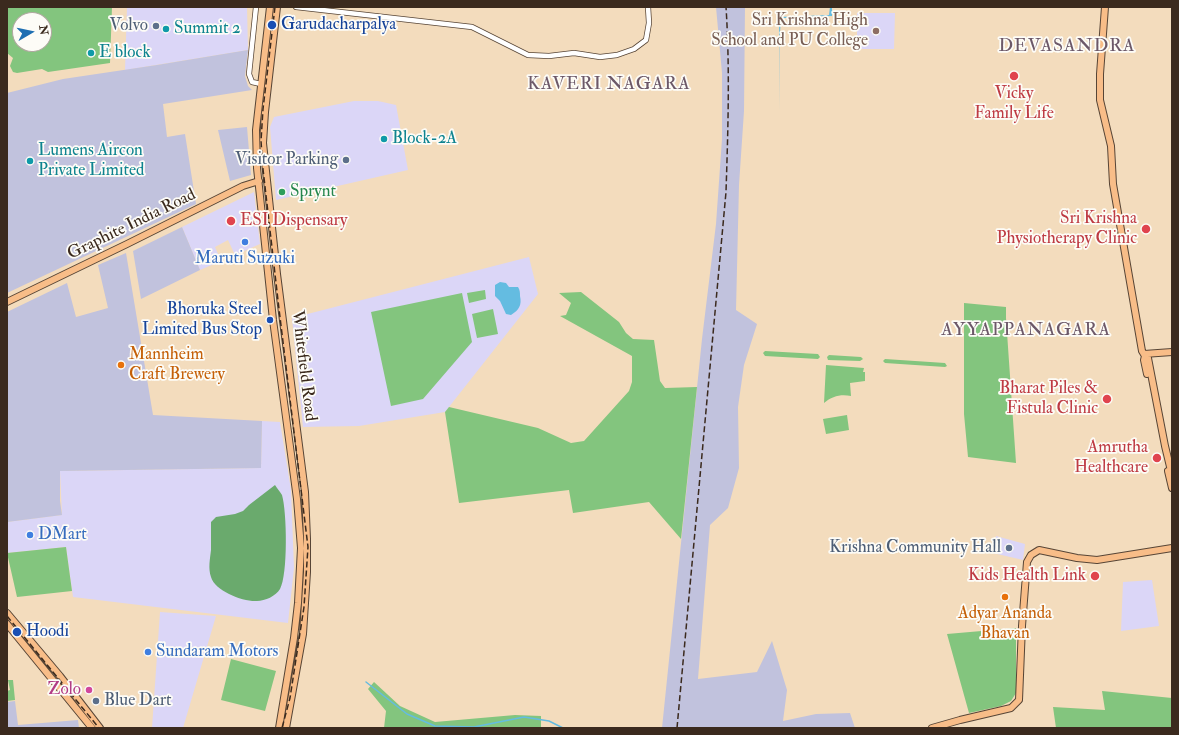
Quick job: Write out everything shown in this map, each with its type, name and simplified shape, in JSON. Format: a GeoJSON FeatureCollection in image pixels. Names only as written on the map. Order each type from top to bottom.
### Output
{"type":"FeatureCollection","features":[{"type":"Feature","properties":{"kind":"main road"},"geometry":{"type":"LineString","coordinates":[[259,181],[257,168],[256,130],[270,7]]}},
{"type":"Feature","properties":{"kind":"main road","name":"Whitefield Road"},"geometry":{"type":"LineString","coordinates":[[277,7],[265,112],[264,148],[277,274],[307,517],[307,572],[303,634],[286,728]]}},
{"type":"Feature","properties":{"kind":"main road"},"geometry":{"type":"LineString","coordinates":[[1105,7],[1100,74],[1100,100],[1111,146],[1113,184],[1144,360],[1172,488]]}},
{"type":"Feature","properties":{"kind":"main road"},"geometry":{"type":"LineString","coordinates":[[256,148],[264,148]]}},
{"type":"Feature","properties":{"kind":"main road","name":"Whitefield Road"},"geometry":{"type":"LineString","coordinates":[[259,181],[273,320],[295,484],[300,540],[299,581],[294,638],[279,728]]}},
{"type":"Feature","properties":{"kind":"main road","name":"Graphite India Road"},"geometry":{"type":"LineString","coordinates":[[7,302],[243,186],[259,181]]}},
{"type":"Feature","properties":{"kind":"main road"},"geometry":{"type":"LineString","coordinates":[[1144,355],[1172,352]]}},
{"type":"Feature","properties":{"kind":"main road"},"geometry":{"type":"LineString","coordinates":[[1144,355],[1148,358],[1172,475]]}},
{"type":"Feature","properties":{"kind":"main road"},"geometry":{"type":"LineString","coordinates":[[932,728],[1012,708],[1019,700],[1022,626],[1027,562],[1033,553],[1041,550],[1077,558],[1097,560],[1172,548]]}},
{"type":"Feature","properties":{"kind":"main road"},"geometry":{"type":"LineString","coordinates":[[7,613],[60,676],[100,728]]}},
{"type":"Feature","properties":{"kind":"main road"},"geometry":{"type":"LineString","coordinates":[[7,624],[92,728]]}},
{"type":"Feature","properties":{"kind":"street"},"geometry":{"type":"LineString","coordinates":[[256,7],[249,74],[252,82],[261,84]]}},
{"type":"Feature","properties":{"kind":"street"},"geometry":{"type":"LineString","coordinates":[[296,7],[472,27],[528,55],[549,56],[574,53],[600,57],[617,55],[634,49],[646,40],[649,23],[648,7]]}},
{"type":"Feature","properties":{"kind":"shaded area"},"geometry":{"type":"Polygon","coordinates":[[[127,7],[247,7],[248,50],[125,70],[127,7]]]}},
{"type":"Feature","properties":{"kind":"shaded area"},"geometry":{"type":"Polygon","coordinates":[[[716,7],[745,7],[744,111],[739,185],[736,310],[757,324],[744,365],[738,407],[739,468],[728,508],[710,525],[698,679],[757,672],[772,641],[787,690],[783,721],[816,714],[850,713],[855,728],[662,728],[702,339],[716,224],[722,139],[722,73],[716,7]]]}},
{"type":"Feature","properties":{"kind":"shaded area","name":"Sri Krishna High School and PU College"},"geometry":{"type":"Polygon","coordinates":[[[857,13],[895,13],[894,49],[857,49],[857,13]]]}},
{"type":"Feature","properties":{"kind":"shaded area"},"geometry":{"type":"Polygon","coordinates":[[[248,50],[245,76],[248,86],[252,90],[163,104],[167,137],[185,134],[196,204],[7,293],[7,93],[63,79],[248,50]]]}},
{"type":"Feature","properties":{"kind":"shaded area"},"geometry":{"type":"Polygon","coordinates":[[[354,101],[378,101],[396,105],[408,170],[276,200],[270,127],[274,117],[354,101]]]}},
{"type":"Feature","properties":{"kind":"shaded area"},"geometry":{"type":"Polygon","coordinates":[[[247,127],[251,175],[230,181],[218,130],[247,127]]]}},
{"type":"Feature","properties":{"kind":"shaded area"},"geometry":{"type":"Polygon","coordinates":[[[254,192],[260,244],[235,255],[228,240],[215,247],[221,261],[200,270],[182,227],[254,192]]]}},
{"type":"Feature","properties":{"kind":"shaded area"},"geometry":{"type":"Polygon","coordinates":[[[182,227],[200,270],[141,299],[133,251],[182,227]]]}},
{"type":"Feature","properties":{"kind":"shaded area"},"geometry":{"type":"Polygon","coordinates":[[[126,253],[153,415],[262,421],[261,468],[60,471],[60,501],[62,515],[7,522],[7,312],[67,283],[76,317],[108,308],[98,265],[126,253]]]}},
{"type":"Feature","properties":{"kind":"shaded area"},"geometry":{"type":"Polygon","coordinates":[[[529,257],[538,294],[445,412],[359,426],[303,427],[292,318],[529,257]]]}},
{"type":"Feature","properties":{"kind":"shaded area"},"geometry":{"type":"Polygon","coordinates":[[[262,421],[280,422],[291,490],[294,568],[288,623],[73,597],[66,547],[7,553],[7,522],[62,515],[60,471],[261,468],[262,421]]]}},
{"type":"Feature","properties":{"kind":"shaded area"},"geometry":{"type":"Polygon","coordinates":[[[996,536],[1025,544],[1023,560],[993,553],[996,536]]]}},
{"type":"Feature","properties":{"kind":"shaded area"},"geometry":{"type":"Polygon","coordinates":[[[1152,580],[1159,626],[1121,631],[1123,582],[1152,580]]]}},
{"type":"Feature","properties":{"kind":"shaded area"},"geometry":{"type":"Polygon","coordinates":[[[160,612],[216,616],[183,728],[152,728],[160,612]]]}},
{"type":"Feature","properties":{"kind":"shaded area"},"geometry":{"type":"Polygon","coordinates":[[[15,701],[18,725],[78,720],[79,728],[7,728],[7,702],[15,701]]]}},
{"type":"Feature","properties":{"kind":"green space"},"geometry":{"type":"Polygon","coordinates":[[[7,7],[112,7],[110,63],[48,72],[42,69],[17,73],[13,72],[10,66],[13,58],[7,53],[7,7]]]}},
{"type":"Feature","properties":{"kind":"green space"},"geometry":{"type":"Polygon","coordinates":[[[485,290],[486,299],[469,303],[467,293],[485,290]]]}},
{"type":"Feature","properties":{"kind":"green space"},"geometry":{"type":"Polygon","coordinates":[[[581,292],[619,322],[626,333],[633,339],[654,340],[660,381],[665,388],[697,387],[681,539],[649,502],[573,513],[569,490],[459,503],[445,412],[449,407],[538,428],[571,443],[584,441],[629,391],[632,382],[632,356],[560,316],[566,315],[571,303],[559,293],[581,292]]]}},
{"type":"Feature","properties":{"kind":"green space"},"geometry":{"type":"Polygon","coordinates":[[[462,293],[472,342],[423,399],[391,406],[371,312],[462,293]]]}},
{"type":"Feature","properties":{"kind":"green space"},"geometry":{"type":"Polygon","coordinates":[[[964,303],[1006,307],[1016,463],[968,457],[964,414],[964,303]]]}},
{"type":"Feature","properties":{"kind":"green space"},"geometry":{"type":"Polygon","coordinates":[[[493,309],[498,334],[477,338],[472,314],[493,309]]]}},
{"type":"Feature","properties":{"kind":"green space"},"geometry":{"type":"Polygon","coordinates":[[[765,351],[818,354],[820,357],[818,359],[765,356],[763,353],[765,351]]]}},
{"type":"Feature","properties":{"kind":"green space"},"geometry":{"type":"Polygon","coordinates":[[[829,355],[861,357],[863,359],[860,361],[828,360],[827,357],[829,355]]]}},
{"type":"Feature","properties":{"kind":"green space"},"geometry":{"type":"Polygon","coordinates":[[[885,359],[945,363],[947,366],[885,363],[883,361],[885,359]]]}},
{"type":"Feature","properties":{"kind":"green space"},"geometry":{"type":"Polygon","coordinates":[[[826,365],[864,368],[863,372],[865,372],[865,381],[850,383],[851,396],[837,396],[824,403],[826,365]]]}},
{"type":"Feature","properties":{"kind":"green space"},"geometry":{"type":"Polygon","coordinates":[[[847,415],[849,430],[826,434],[823,419],[847,415]]]}},
{"type":"Feature","properties":{"kind":"green space"},"geometry":{"type":"Polygon","coordinates":[[[275,485],[282,495],[285,515],[286,543],[283,582],[278,592],[267,599],[251,601],[237,598],[218,587],[211,577],[209,567],[211,550],[211,522],[216,517],[243,511],[275,485]]]}},
{"type":"Feature","properties":{"kind":"green space"},"geometry":{"type":"Polygon","coordinates":[[[66,547],[72,591],[17,597],[7,553],[66,547]]]}},
{"type":"Feature","properties":{"kind":"green space"},"geometry":{"type":"Polygon","coordinates":[[[1016,628],[1016,693],[1011,701],[1001,706],[969,713],[947,634],[1016,628]]]}},
{"type":"Feature","properties":{"kind":"green space"},"geometry":{"type":"Polygon","coordinates":[[[231,659],[276,671],[265,711],[221,700],[231,659]]]}},
{"type":"Feature","properties":{"kind":"green space"},"geometry":{"type":"Polygon","coordinates":[[[8,680],[13,680],[15,700],[7,701],[7,691],[10,690],[8,680]]]}},
{"type":"Feature","properties":{"kind":"green space"},"geometry":{"type":"Polygon","coordinates":[[[374,682],[400,706],[435,722],[515,715],[541,716],[541,728],[384,728],[386,711],[368,689],[374,682]]]}},
{"type":"Feature","properties":{"kind":"green space"},"geometry":{"type":"Polygon","coordinates":[[[1102,691],[1172,698],[1172,728],[1056,728],[1053,707],[1105,710],[1102,691]]]}},
{"type":"Feature","properties":{"kind":"water"},"geometry":{"type":"Polygon","coordinates":[[[830,7],[832,7],[832,16],[781,18],[779,43],[779,17],[829,15],[830,7]]]}},
{"type":"Feature","properties":{"kind":"water"},"geometry":{"type":"Polygon","coordinates":[[[500,282],[506,283],[509,287],[518,287],[519,289],[521,299],[520,305],[511,315],[506,314],[500,301],[495,296],[495,285],[500,282]]]}},
{"type":"Feature","properties":{"kind":"waterway"},"geometry":{"type":"LineString","coordinates":[[366,682],[407,714],[435,726],[474,727],[524,717],[549,721],[563,728]]}},
{"type":"Feature","properties":{"kind":"railway"},"geometry":{"type":"LineString","coordinates":[[275,7],[263,109],[261,141],[279,309],[308,547],[304,607],[290,698],[282,728]]}},
{"type":"Feature","properties":{"kind":"railway"},"geometry":{"type":"LineString","coordinates":[[677,728],[726,192],[728,123],[726,7]]}},
{"type":"Feature","properties":{"kind":"railway"},"geometry":{"type":"LineString","coordinates":[[7,616],[99,728]]}},
{"type":"Feature","properties":{"kind":"place","name":"Garudacharpalya"},"geometry":{"type":"Point","coordinates":[272,25]}},
{"type":"Feature","properties":{"kind":"place","name":"Volvo"},"geometry":{"type":"Point","coordinates":[156,26]}},
{"type":"Feature","properties":{"kind":"place","name":"Summit 2"},"geometry":{"type":"Point","coordinates":[166,29]}},
{"type":"Feature","properties":{"kind":"place","name":"Sri Krishna High School and PU College"},"geometry":{"type":"Point","coordinates":[876,31]}},
{"type":"Feature","properties":{"kind":"place","name":"E block"},"geometry":{"type":"Point","coordinates":[91,53]}},
{"type":"Feature","properties":{"kind":"place","name":"Vicky Family Life"},"geometry":{"type":"Point","coordinates":[1014,76]}},
{"type":"Feature","properties":{"kind":"place","name":"Block-2A"},"geometry":{"type":"Point","coordinates":[384,139]}},
{"type":"Feature","properties":{"kind":"place","name":"Visitor Parking"},"geometry":{"type":"Point","coordinates":[346,160]}},
{"type":"Feature","properties":{"kind":"place","name":"Lumens Aircon Private Limited"},"geometry":{"type":"Point","coordinates":[30,161]}},
{"type":"Feature","properties":{"kind":"place","name":"Sprynt"},"geometry":{"type":"Point","coordinates":[282,192]}},
{"type":"Feature","properties":{"kind":"place","name":"ESI Dispensary"},"geometry":{"type":"Point","coordinates":[231,221]}},
{"type":"Feature","properties":{"kind":"place","name":"Sri Krishna Physiotherapy Clinic"},"geometry":{"type":"Point","coordinates":[1146,229]}},
{"type":"Feature","properties":{"kind":"place","name":"Maruti Suzuki"},"geometry":{"type":"Point","coordinates":[245,242]}},
{"type":"Feature","properties":{"kind":"place","name":"Bhoruka Steel Limited Bus Stop"},"geometry":{"type":"Point","coordinates":[270,320]}},
{"type":"Feature","properties":{"kind":"place","name":"Mannheim Craft Brewery"},"geometry":{"type":"Point","coordinates":[121,365]}},
{"type":"Feature","properties":{"kind":"place","name":"Bharat Piles & Fistula Clinic"},"geometry":{"type":"Point","coordinates":[1107,399]}},
{"type":"Feature","properties":{"kind":"place","name":"Amrutha Healthcare"},"geometry":{"type":"Point","coordinates":[1157,458]}},
{"type":"Feature","properties":{"kind":"place","name":"DMart"},"geometry":{"type":"Point","coordinates":[30,535]}},
{"type":"Feature","properties":{"kind":"place","name":"Krishna Community Hall"},"geometry":{"type":"Point","coordinates":[1009,548]}},
{"type":"Feature","properties":{"kind":"place","name":"Kids Health Link"},"geometry":{"type":"Point","coordinates":[1095,576]}},
{"type":"Feature","properties":{"kind":"place","name":"Adyar Ananda Bhavan"},"geometry":{"type":"Point","coordinates":[1005,597]}},
{"type":"Feature","properties":{"kind":"place","name":"Hoodi"},"geometry":{"type":"Point","coordinates":[17,632]}},
{"type":"Feature","properties":{"kind":"place","name":"Sundaram Motors"},"geometry":{"type":"Point","coordinates":[148,652]}},
{"type":"Feature","properties":{"kind":"place","name":"Zolo"},"geometry":{"type":"Point","coordinates":[89,690]}},
{"type":"Feature","properties":{"kind":"place","name":"Blue Dart"},"geometry":{"type":"Point","coordinates":[96,701]}},
{"type":"Feature","properties":{"kind":"district","name":"DEVASANDRA"},"geometry":{"type":"Point","coordinates":[1067,47]}},
{"type":"Feature","properties":{"kind":"district","name":"KAVERI NAGARA"},"geometry":{"type":"Point","coordinates":[609,85]}},
{"type":"Feature","properties":{"kind":"district","name":"AYYAPPANAGARA"},"geometry":{"type":"Point","coordinates":[1026,331]}}]}
